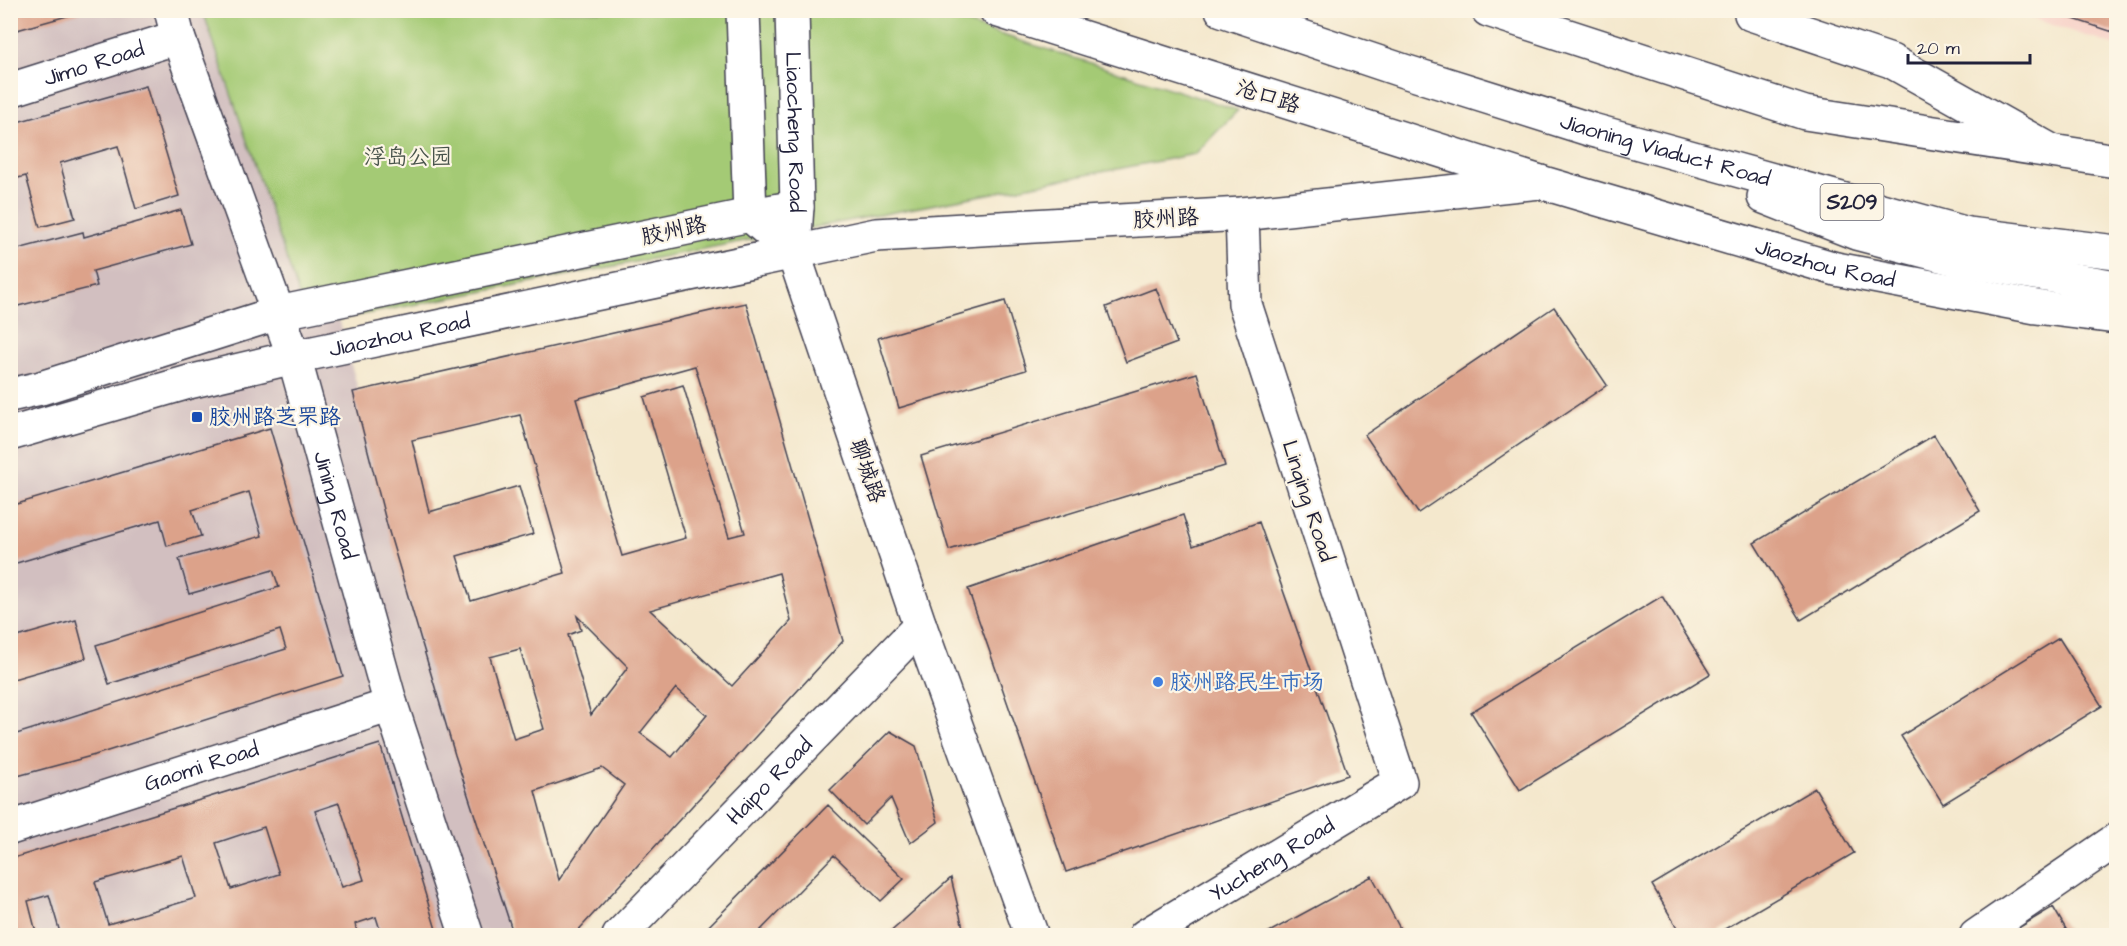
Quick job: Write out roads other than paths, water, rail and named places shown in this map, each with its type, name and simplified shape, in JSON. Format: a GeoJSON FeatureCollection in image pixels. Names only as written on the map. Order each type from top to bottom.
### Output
{"type":"FeatureCollection","features":[{"type":"Feature","properties":{"kind":"main road"},"geometry":{"type":"LineString","coordinates":[[743,10],[750,215],[793,252]]}},
{"type":"Feature","properties":{"kind":"main road","name":"Liaocheng Road"},"geometry":{"type":"LineString","coordinates":[[792,10],[797,207],[793,252]]}},
{"type":"Feature","properties":{"kind":"main road","name":"沧口路"},"geometry":{"type":"LineString","coordinates":[[996,10],[1540,182]]}},
{"type":"Feature","properties":{"kind":"main road","name":"Jiaoning Viaduct Road"},"geometry":{"type":"LineString","coordinates":[[1222,10],[1404,71],[1592,130],[1968,234],[2116,252]]}},
{"type":"Feature","properties":{"kind":"main road"},"geometry":{"type":"LineString","coordinates":[[1488,10],[1804,113],[2116,161]]}},
{"type":"Feature","properties":{"kind":"main road"},"geometry":{"type":"LineString","coordinates":[[1747,12],[1891,61],[2050,150]]}},
{"type":"Feature","properties":{"kind":"main road","name":"Jimo Road"},"geometry":{"type":"LineString","coordinates":[[10,90],[174,24]]}},
{"type":"Feature","properties":{"kind":"main road","name":"Jining Road"},"geometry":{"type":"LineString","coordinates":[[174,24],[294,357],[392,705],[467,936]]}},
{"type":"Feature","properties":{"kind":"main road"},"geometry":{"type":"LineString","coordinates":[[1592,130],[1856,233],[1960,260],[2116,287]]}},
{"type":"Feature","properties":{"kind":"main road","name":"Jiaozhou Road"},"geometry":{"type":"LineString","coordinates":[[1540,182],[1836,269],[2036,307],[2116,317]]}},
{"type":"Feature","properties":{"kind":"main road","name":"胶州路"},"geometry":{"type":"LineString","coordinates":[[793,252],[876,235],[1242,214],[1540,182]]}},
{"type":"Feature","properties":{"kind":"main road"},"geometry":{"type":"LineString","coordinates":[[750,215],[797,207]]}},
{"type":"Feature","properties":{"kind":"main road","name":"Linqing Road"},"geometry":{"type":"LineString","coordinates":[[1242,214],[1245,304],[1400,782]]}},
{"type":"Feature","properties":{"kind":"main road","name":"Jiaozhou Road"},"geometry":{"type":"LineString","coordinates":[[10,395],[41,388],[278,313],[750,215]]}},
{"type":"Feature","properties":{"kind":"main road","name":"Jiaozhou Road"},"geometry":{"type":"LineString","coordinates":[[10,434],[189,382],[294,357],[793,252]]}},
{"type":"Feature","properties":{"kind":"main road","name":"聊城路"},"geometry":{"type":"LineString","coordinates":[[793,252],[920,626],[1032,936]]}},
{"type":"Feature","properties":{"kind":"main road","name":"Haipo Road"},"geometry":{"type":"LineString","coordinates":[[619,936],[920,626]]}},
{"type":"Feature","properties":{"kind":"main road","name":"Gaomi Road"},"geometry":{"type":"LineString","coordinates":[[10,828],[392,705]]}},
{"type":"Feature","properties":{"kind":"main road","name":"Yucheng Road"},"geometry":{"type":"LineString","coordinates":[[1146,935],[1400,782]]}},
{"type":"Feature","properties":{"kind":"main road"},"geometry":{"type":"LineString","coordinates":[[1976,936],[2116,840]]}},
{"type":"Feature","properties":{"kind":"place","name":"胶州路芝罘路"},"geometry":{"type":"Point","coordinates":[197,417]}},
{"type":"Feature","properties":{"kind":"place","name":"胶州路民生市场"},"geometry":{"type":"Point","coordinates":[1158,682]}},
{"type":"Feature","properties":{"kind":"park label","name":"浮岛公园"},"geometry":{"type":"Point","coordinates":[408,157]}}]}
